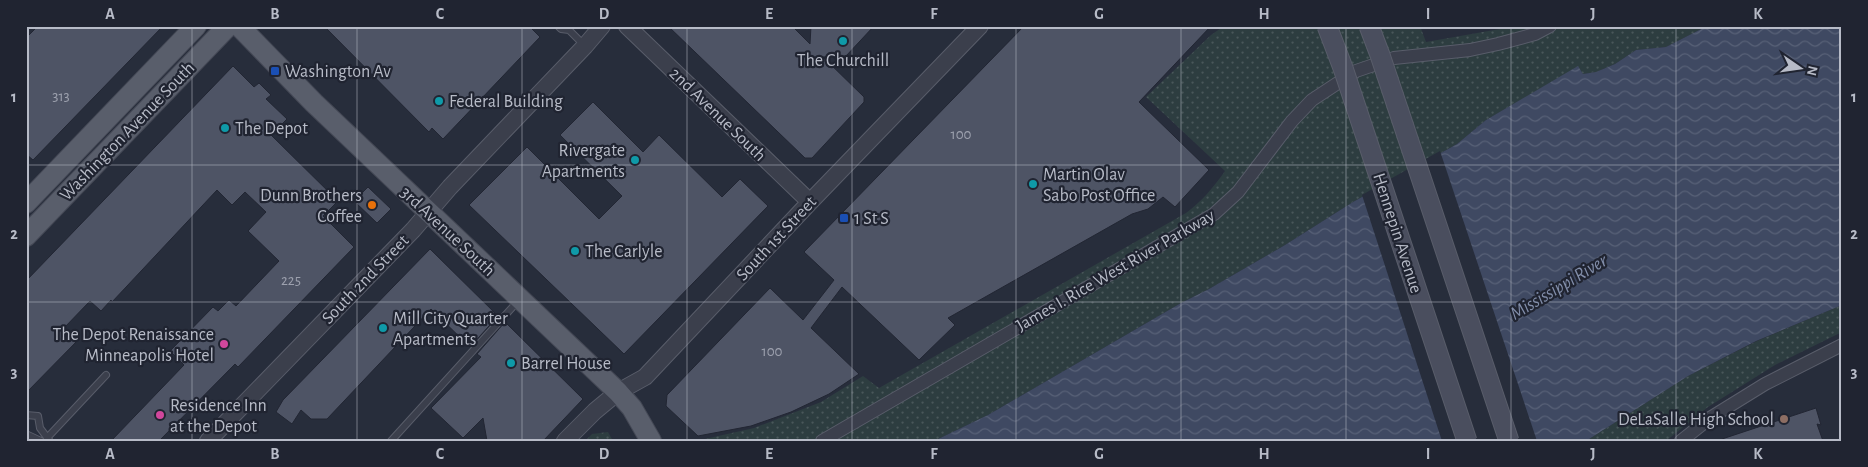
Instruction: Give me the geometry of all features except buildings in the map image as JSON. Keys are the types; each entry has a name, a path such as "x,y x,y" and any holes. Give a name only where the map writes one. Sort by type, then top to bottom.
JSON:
{"main road":[{"name":"Washington Avenue South","path":"26,203 196,26"},
{"name":"Washington Avenue South","path":"26,236 228,26"},
{"name":"3rd Avenue South","path":"239,26 314,104 618,392 632,408 651,441"},
{"name":"Hennepin Avenue","path":"1327,26 1343,68 1467,441"},
{"path":"1369,26 1508,441"}],"street":[{"name":"South 2nd Street","path":"208,441 413,230 427,212 602,26"},
{"name":"2nd Avenue South","path":"627,26 810,202"},
{"name":"South 1st Street","path":"564,441 594,411 618,392 645,377 980,26"},
{"name":"James I. Rice West River Parkway","path":"822,441 1214,214 1238,192 1292,121 1312,100 1356,71 1394,58 1470,50 1498,44 1535,34 1550,26"},
{"path":"1683,440 1710,418 1765,384 1842,345"}],"lane":[{"path":"558,26 561,29 569,28 585,46"},
{"path":"391,441 520,299"},
{"path":"46,440 106,375"},
{"path":"26,415 38,416 40,428 46,440"},
{"path":"26,434 46,440"}],"shaded area":[{"path":"1224,26 1420,26 1426,42 1517,26 1707,26 1666,47 1636,50 1615,64 1596,72 1583,74 1578,67 1486,120 1457,144 1353,202 1285,245 988,415 934,441 696,441 754,428 821,402 863,376 879,388 1186,213 1207,194 1225,171 1146,97 1211,35"},
{"path":"1842,305 1842,332 1775,365 1708,407 1666,441 1586,441 1688,376 1757,341"},
{"path":"608,432 613,441 585,441 592,434"}],"water":[{"name":"Mississippi River","path":"1707,26 1842,26 1842,305 1756,341 1688,376 1586,441 934,441 988,415 1285,245 1353,202 1457,144 1486,120 1578,66 1583,74 1596,72 1615,64 1636,50 1666,47"}],"pier":[{"path":"1440,151 1537,441 1442,441 1362,195"}],"place":[{"name":"The Churchill","path":"843,41"},
{"name":"Washington Av","path":"275,71"},
{"name":"Federal Building","path":"439,101"},
{"name":"The Depot","path":"225,128"},
{"name":"Rivergate Apartments","path":"635,160"},
{"name":"Martin Olav Sabo Post Office","path":"1033,184"},
{"name":"Dunn Brothers Coffee","path":"372,205"},
{"name":"1 St S","path":"844,218"},
{"name":"The Carlyle","path":"575,251"},
{"name":"Mill City Quarter Apartments","path":"383,328"},
{"name":"The Depot Renaissance Minneapolis Hotel","path":"224,344"},
{"name":"Barrel House","path":"511,363"},
{"name":"Residence Inn at the Depot","path":"160,415"},
{"name":"DeLaSalle High School","path":"1784,419"}]}
